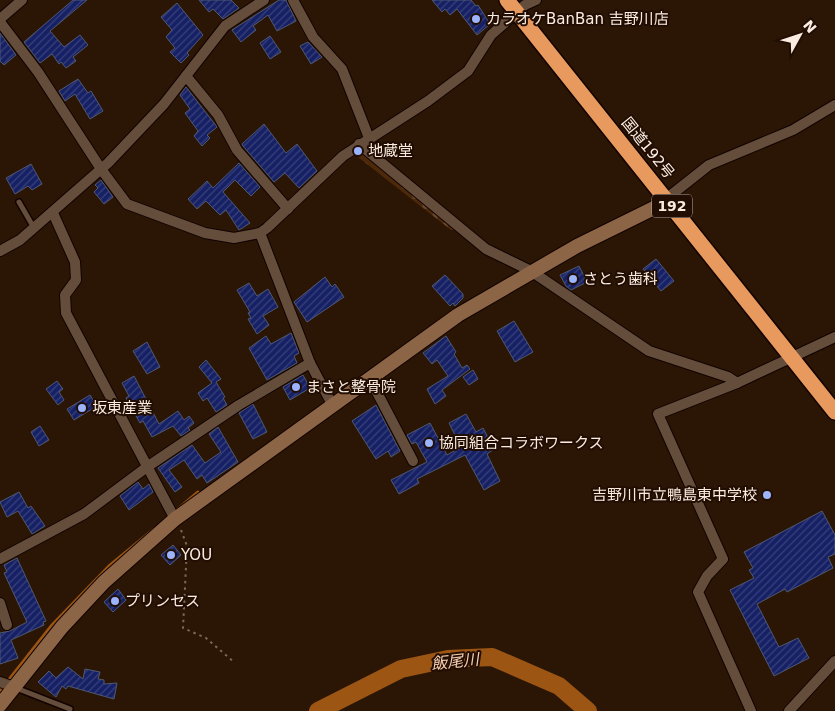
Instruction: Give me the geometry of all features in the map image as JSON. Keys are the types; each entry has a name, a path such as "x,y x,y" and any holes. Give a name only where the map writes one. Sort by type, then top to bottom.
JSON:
{"highway":[{"name":"国道192号","path":"507,0 835,412"}],"street":[{"path":"22,0 0,20 38,72 101,169 127,204 205,233 234,238 260,233 358,144 428,101 468,71 485,42 517,12 536,0"},
{"path":"0,251 20,240 34,229 101,169 164,104 225,26 264,0"},
{"path":"293,0 313,37 342,69 369,138"},
{"path":"186,76 218,115 237,150 288,209"},
{"path":"5,690 104,582 173,516 333,406 458,315 531,271 654,208 709,166 793,130 835,106"},
{"path":"358,144 442,212 475,242 531,271 650,352 728,377 737,382"},
{"path":"53,213 75,262 76,280 65,296 66,313 173,516"},
{"path":"260,233 310,363 333,406"},
{"path":"751,711 698,592 707,576 723,559 658,414 737,382 835,337"},
{"path":"0,560 84,514 147,467 239,404 310,363"},
{"path":"370,379 413,461"},
{"path":"0,603 7,625"},
{"path":"789,711 835,661"}],"lane":[{"path":"19,202 34,229"},
{"path":"5,690 70,709"}],"path":[{"path":"173,516 186,546 183,628 206,638 235,663"}],"green space":[{"path":"363,152 458,230 451,230 358,157"}],"building":[{"path":"73,0 87,0 50,31 64,47 80,35 88,45 73,57 76,61 66,68 61,62 59,64 52,54 40,63 24,42"},
{"path":"199,0 231,0 239,8 223,19 213,9 209,12"},
{"path":"279,0 286,0 296,21 277,31 268,15 253,26 256,30 241,42 232,30"},
{"name":"カラオケBanBan 吉野川店","path":"432,0 471,0 476,6 478,5 490,24 477,35 457,9 450,15 445,9 442,12"},
{"path":"177,3 203,35 181,63 170,52 175,48 166,37 172,30 161,17"},
{"path":"0,33 16,55 4,65 0,61"},
{"path":"270,36 281,52 270,59 260,43"},
{"path":"308,42 322,57 311,64 300,46"},
{"path":"78,79 88,93 91,91 103,111 90,119 75,94 65,101 59,91"},
{"path":"186,87 217,127 207,135 210,138 202,146 194,136 198,131 185,113 190,109 180,95"},
{"path":"264,124 286,153 297,144 317,171 299,188 285,173 274,182 243,146 242,144"},
{"path":"239,163 260,187 251,196 235,180 223,192 250,223 239,230 226,210 220,215 206,201 197,209 188,199 207,181 213,188"},
{"path":"31,164 42,184 32,190 28,186 15,194 6,178"},
{"path":"101,180 113,197 104,204 94,192 98,188 95,185"},
{"path":"656,259 674,281 661,291 643,269"},
{"name":"さとう歯科","path":"579,266 587,282 571,290 566,286 560,275"},
{"path":"445,275 463,294 463,298 455,306 453,303 450,306 432,286"},
{"path":"325,277 332,287 335,284 344,297 307,322 294,302"},
{"path":"249,283 257,296 268,289 278,307 263,316 269,325 257,334 248,319 251,318 248,313 250,312 237,290"},
{"path":"514,321 533,352 515,362 497,331"},
{"path":"291,333 299,353 294,356 297,363 267,380 249,348 266,336 271,344"},
{"path":"446,336 456,352 454,354 462,368 467,365 470,369 442,390 446,396 435,404 427,389 448,376 437,360 432,364 423,353"},
{"path":"147,342 160,367 147,374 133,351"},
{"path":"206,360 221,379 216,382 225,397 223,398 227,405 216,412 207,398 203,401 198,393 212,383 199,367"},
{"path":"473,370 478,379 469,385 463,377"},
{"name":"まさと整骨院","path":"303,375 310,388 290,400 283,387"},
{"path":"134,376 159,424 178,411 184,420 189,416 194,423 188,428 190,430 181,436 173,426 152,437 143,421 140,423 126,398 129,396 122,383"},
{"path":"57,381 63,389 59,392 64,400 58,405 46,389"},
{"name":"坂東産業","path":"90,395 97,406 74,420 67,409"},
{"path":"253,404 267,432 253,439 239,413"},
{"path":"376,405 400,451 391,457 388,451 376,459 352,421"},
{"path":"466,414 476,432 483,428 494,449 487,454 500,481 484,490 465,455 417,479 419,483 399,494 391,480 427,462 416,442 412,444 407,435 430,423 447,455 461,447 449,423"},
{"path":"40,426 49,440 39,446 31,432"},
{"path":"218,427 238,462 207,483 202,475 197,479 184,460 169,470 182,487 175,492 158,468 192,445 205,463 221,452 209,434"},
{"path":"138,482 143,489 149,484 153,492 129,510 120,496"},
{"path":"19,492 28,508 31,506 45,526 32,534 18,511 7,517 0,502"},
{"path":"822,511 835,535 835,554 828,557 833,568 787,592 785,589 757,604 779,647 798,638 809,658 774,676 730,590 754,578 749,570 753,568 744,552"},
{"name":"YOU","path":"173,545 181,555 170,565 161,555"},
{"path":"17,558 46,621 43,622 44,625 11,640 18,658 0,664 0,633 10,631 27,622 4,573 7,572 4,565"},
{"name":"プリンセス","path":"118,589 126,600 113,612 104,602"},
{"path":"68,667 83,679 85,669 100,672 98,679 104,680 104,684 117,683 114,699 68,686 66,689 62,686 56,697 38,682 49,671 56,678"}],"waterway":[{"path":"178,509 198,492"},
{"path":"0,691 52,625 109,566 154,529"},
{"name":"飯尾川","path":"318,711 401,669 448,659 492,657 559,686 588,711"}],"place":[{"name":"カラオケBanBan 吉野川店","path":"476,19"},
{"name":"地蔵堂","path":"358,151"},
{"name":"さとう歯科","path":"573,279"},
{"name":"まさと整骨院","path":"296,387"},
{"name":"坂東産業","path":"82,408"},
{"name":"協同組合コラボワークス","path":"429,443"},
{"name":"吉野川市立鴨島東中学校","path":"767,495"},
{"name":"YOU","path":"171,555"},
{"name":"プリンセス","path":"115,601"}]}
